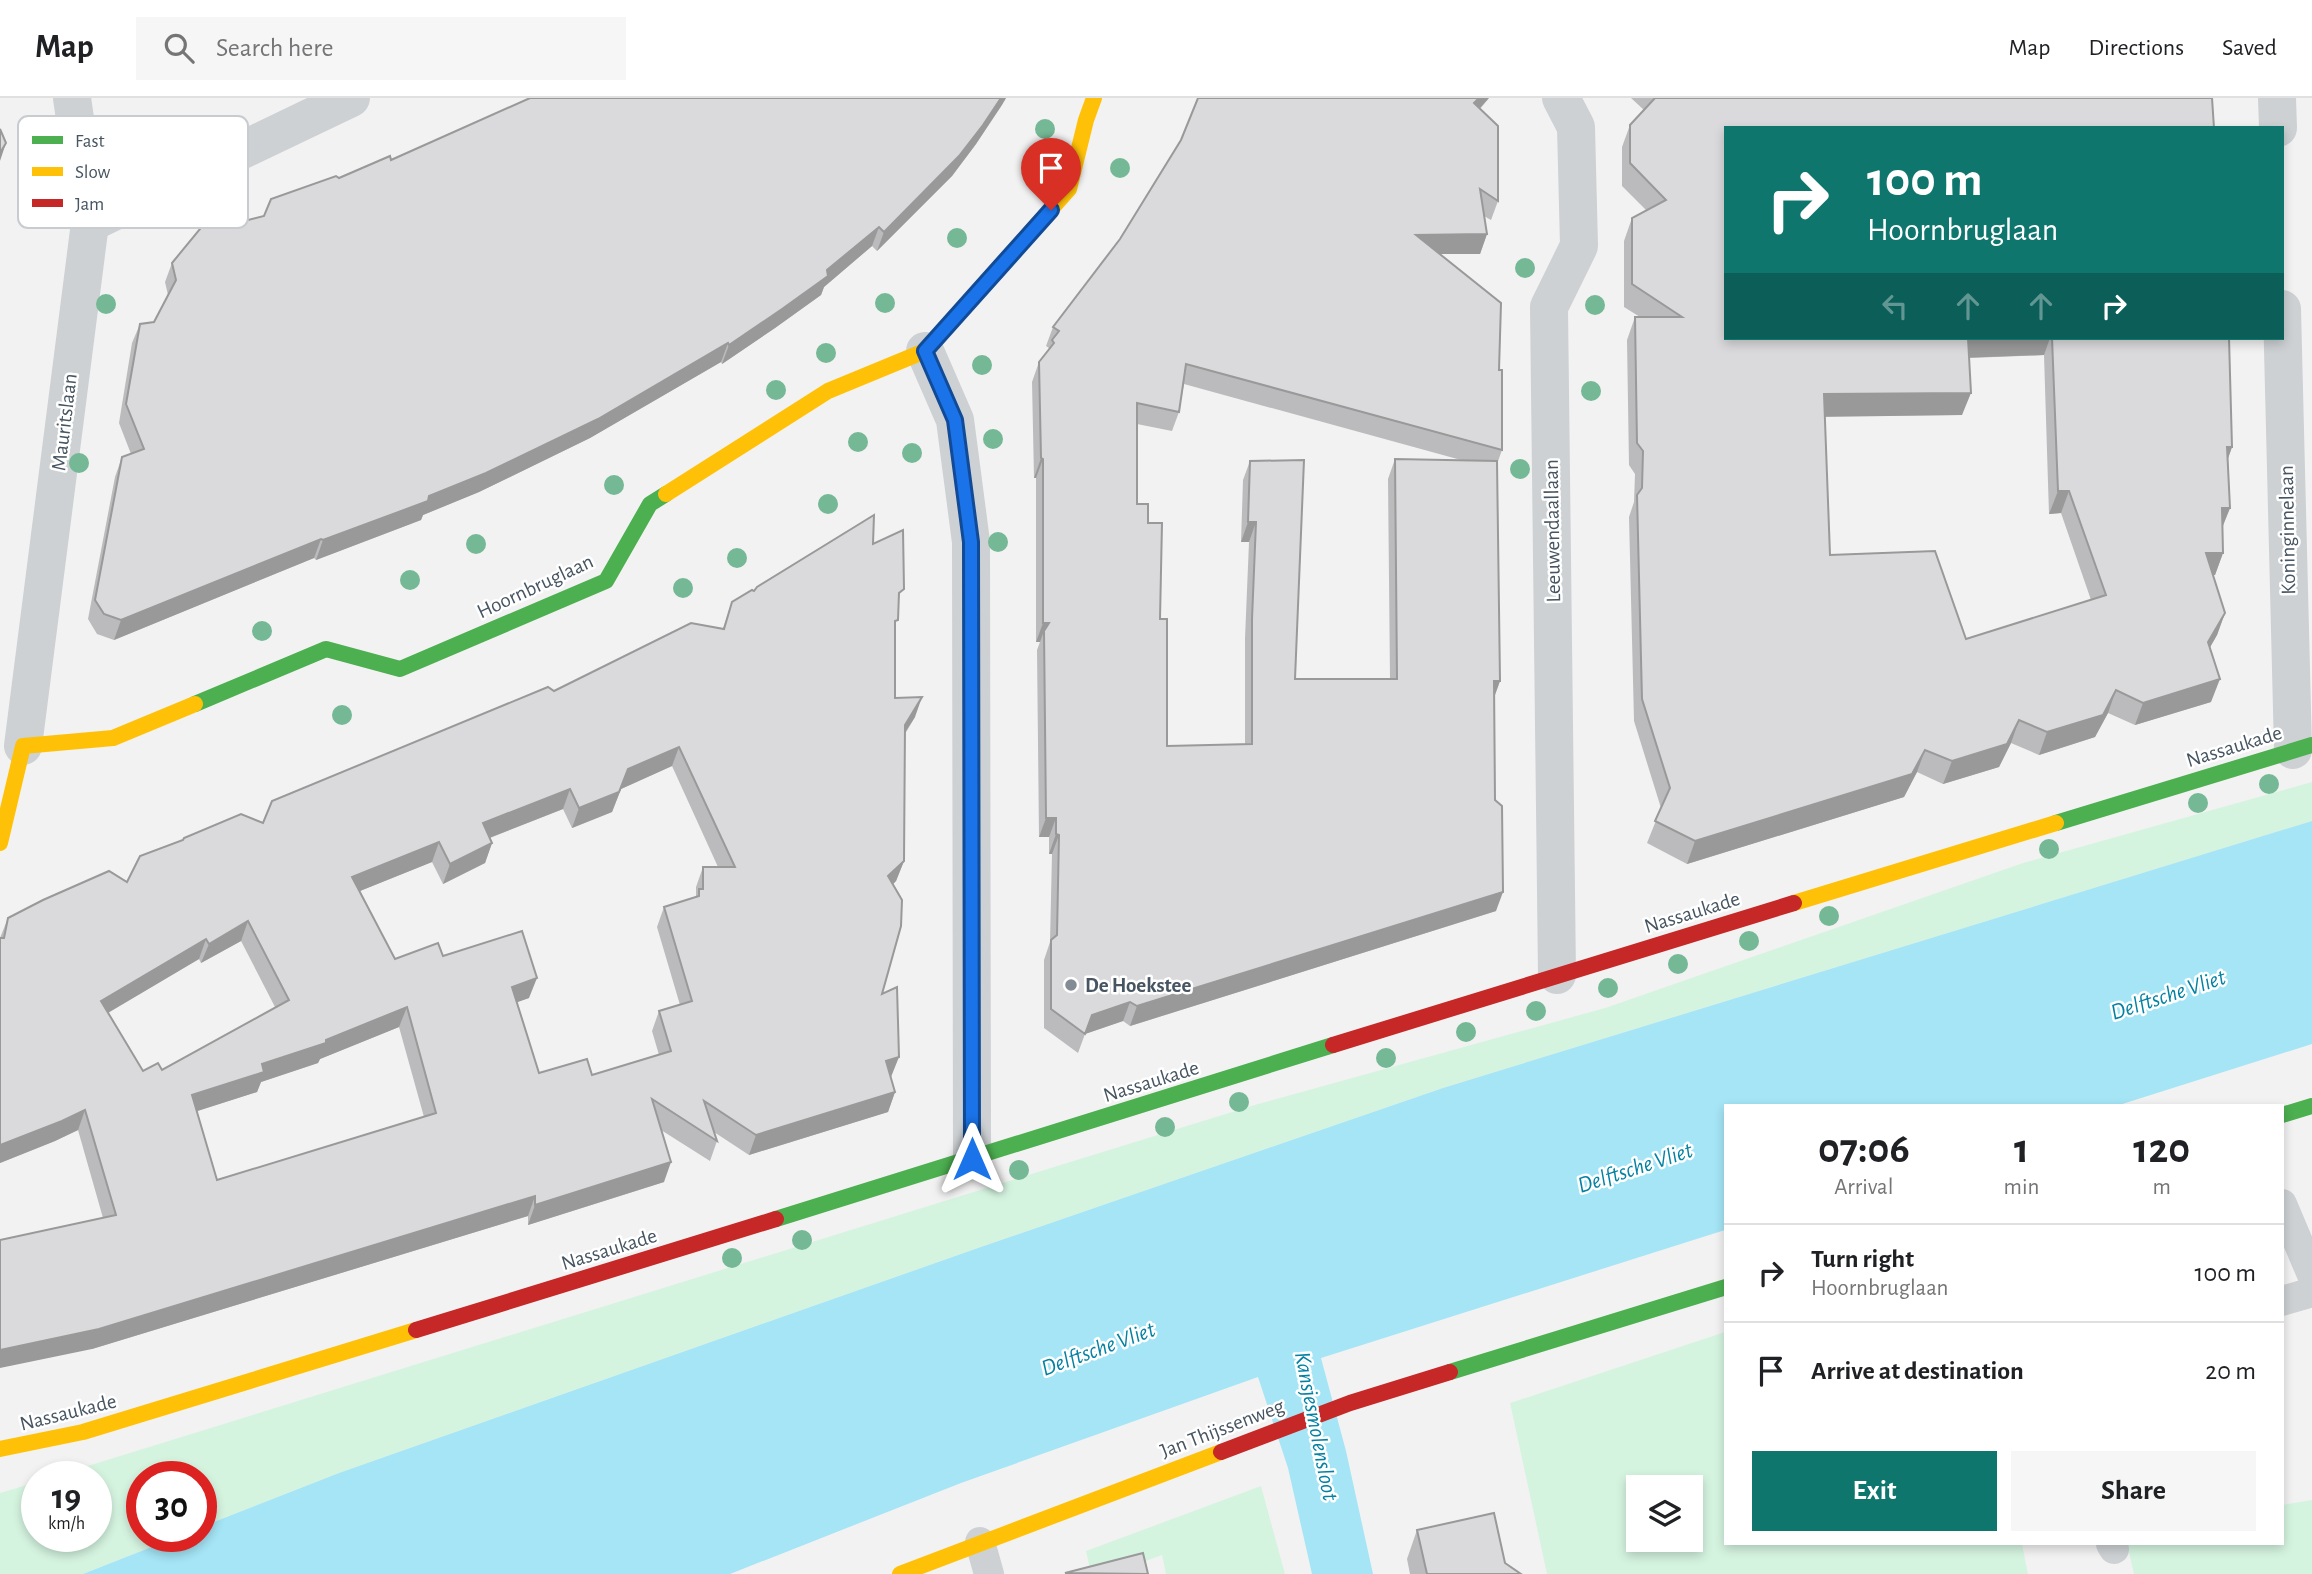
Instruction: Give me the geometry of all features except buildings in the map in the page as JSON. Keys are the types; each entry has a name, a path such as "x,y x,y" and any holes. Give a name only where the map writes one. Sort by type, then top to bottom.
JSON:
{"street":[{"name":"Mauritslaan","path":"72,98 75,116"},
{"path":"248,147 351,98"},
{"name":"Hoornbruglaan","path":"23,746 113,738 326,649 400,669 606,581 650,504 828,391 925,351 1069,189 1094,98"},
{"name":"Leeuwendaallaan","path":"1557,975 1549,307 1579,246 1576,127 1561,98"},
{"path":"2277,98 2278,126"},
{"name":"Mauritslaan","path":"23,746 89,228"},
{"name":"Koninginnelaan","path":"2283,340 2302,748"},
{"path":"925,351 955,420 971,542 972,1159"},
{"path":"0,843 23,746"},
{"name":"Nassaukade","path":"0,1449 83,1432 972,1159 1557,975 2302,748"},
{"path":"2284,1114 2312,1106"},
{"name":"Jan Thijssenweg","path":"900,1574 1350,1403 1724,1288"}],"lane":[{"path":"2284,1209 2312,1275"},
{"path":"2284,1300 2312,1292"},
{"path":"980,1542 989,1574"}],"green space":[{"path":"2312,782 2312,821 1443,1088 339,1473 217,1521 217,1461 126,1461 126,1552 139,1552 83,1574 0,1574 0,1493 21,1487 21,1552 112,1552 112,1461 104,1461 1258,1104 1605,1008 2023,863"},
{"path":"1724,1332 1724,1545 2022,1545 2028,1574 1547,1574 1510,1403"},
{"path":"1261,1486 1285,1574 1166,1574 1162,1555 1111,1574 1091,1574 1086,1551"},
{"path":"2312,1500 2312,1574 2134,1574 2127,1545 2284,1545 2284,1505"}],"water":[{"path":"2312,821 2312,1044 2122,1104 1724,1104 1724,1230 1321,1358 1346,1451 1373,1574 1312,1574 1288,1468 1258,1377 961,1483 730,1574 83,1574 139,1552 217,1552 217,1521 339,1473 1443,1088"}],"traffic: fast":[{"path":"195,704 326,649 400,669 606,581 650,504 666,494"},
{"path":"2056,823 2312,745"},
{"path":"776,1219 1333,1045"},
{"path":"2284,1114 2312,1106"},
{"path":"1450,1372 1724,1288"}],"traffic: slow":[{"path":"666,494 828,391 925,351 1069,189 1094,98"},
{"path":"0,843 23,746 113,738 195,704"},
{"path":"1794,903 2056,823"},
{"path":"0,1449 83,1432 416,1330"},
{"path":"900,1574 1221,1452"}],"traffic: jam":[{"path":"1333,1045 1794,903"},
{"path":"416,1330 776,1219"},
{"path":"1221,1452 1350,1403 1450,1372"}],"place":[{"name":"De Hoekstee","path":"1071,985"}],"route":[{"path":"972,1159 971,542 955,420 925,351 1051,210"}],"water label":[{"name":"Delftsche Vliet","path":"2168,994"},
{"name":"Delftsche Vliet","path":"1635,1167"},
{"name":"Delftsche Vliet","path":"1098,1348"},
{"name":"Kansjesmolensloot","path":"1317,1426"}]}
